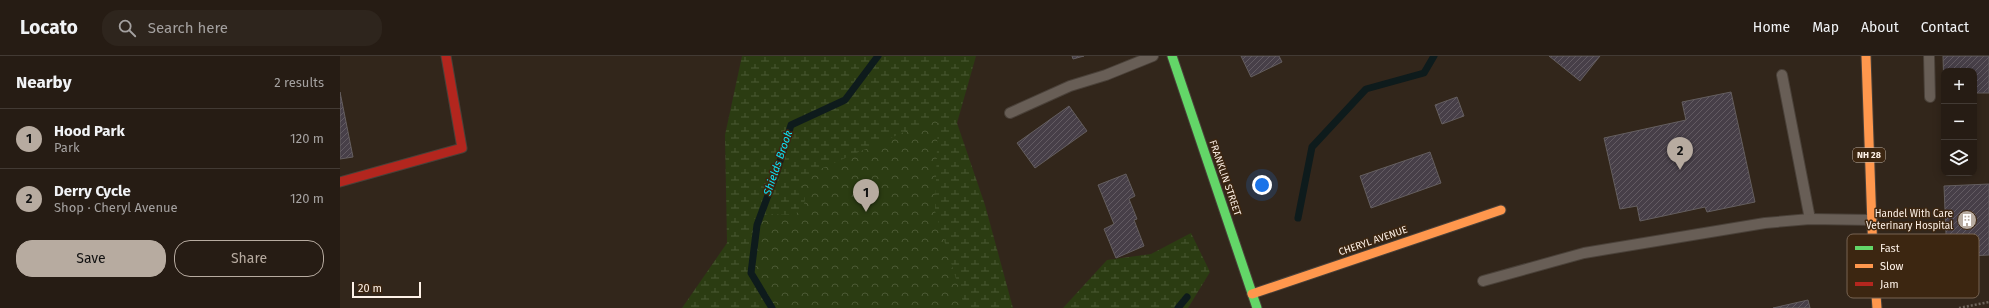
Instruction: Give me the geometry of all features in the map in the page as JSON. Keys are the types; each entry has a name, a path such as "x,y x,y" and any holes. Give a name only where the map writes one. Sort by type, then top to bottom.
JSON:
{"street":[{"path":"340,182 462,148 446,56"},
{"name":"FRANKLIN STREET","path":"1172,56 1257,308"},
{"name":"NH 28","path":"1866,56 1873,234"},
{"name":"CHERYL AVENUE","path":"1252,294 1501,210"},
{"name":"NH 28","path":"1876,298 1877,308"}],"lane":[{"path":"1010,113 1070,86 1106,75 1153,56"},
{"path":"1929,56 1930,97"},
{"path":"1782,75 1810,218"},
{"path":"1482,281 1584,253 1765,223 1810,218 1872,220"}],"path":[{"path":"1959,308 1989,302"}],"green space":[{"path":"742,56 976,56 957,123 985,205 1013,308 682,308 727,243 725,135"},
{"path":"938,117 935,211 965,308 769,308 752,268 751,220 768,214 793,215 803,209 805,199 800,178"},
{"path":"1191,233 1210,272 1188,308 1063,308 1107,260 1151,254"}],"building":[{"path":"1072,56 1084,56 1073,59"},
{"path":"1241,56 1279,56 1282,62 1251,77"},
{"path":"1549,56 1600,56 1580,81"},
{"path":"1943,56 1989,56 1989,93 1977,93 1977,68 1943,68"},
{"path":"340,92 353,157 340,159"},
{"path":"1731,92 1755,202 1707,212 1705,207 1640,221 1637,206 1620,209 1604,138 1686,120 1682,102"},
{"path":"1457,97 1464,116 1442,124 1435,105"},
{"path":"1069,106 1087,131 1035,168 1017,143"},
{"path":"1430,152 1441,183 1371,208 1360,176"},
{"path":"1126,174 1135,196 1129,199 1137,219 1134,220 1144,246 1116,258 1104,229 1114,224 1098,185"},
{"name":"Handel With Care Veterinary Hospital","path":"1989,184 1989,255 1979,255 1979,234 1946,234 1944,186"},
{"path":"1808,300 1810,308 1773,308"}],"waterway":[{"name":"Shields Brook","path":"772,308 751,273 757,225 777,171 791,125 845,100 878,56"},
{"path":"1298,218 1312,147 1366,89 1424,73 1434,56"},
{"path":"1178,308 1187,297"}],"traffic: fast":[{"path":"1172,56 1257,308"}],"traffic: slow":[{"path":"1866,56 1872,234"},
{"path":"1252,294 1501,210"},
{"path":"1876,298 1877,308"}],"traffic: jam":[{"path":"340,182 462,148 446,56"}],"place":[{"name":"Derry Cycle","path":"1680,170"},
{"name":"Hood Park","path":"866,212"},
{"name":"Handel With Care Veterinary Hospital","path":"1967,220"}]}
